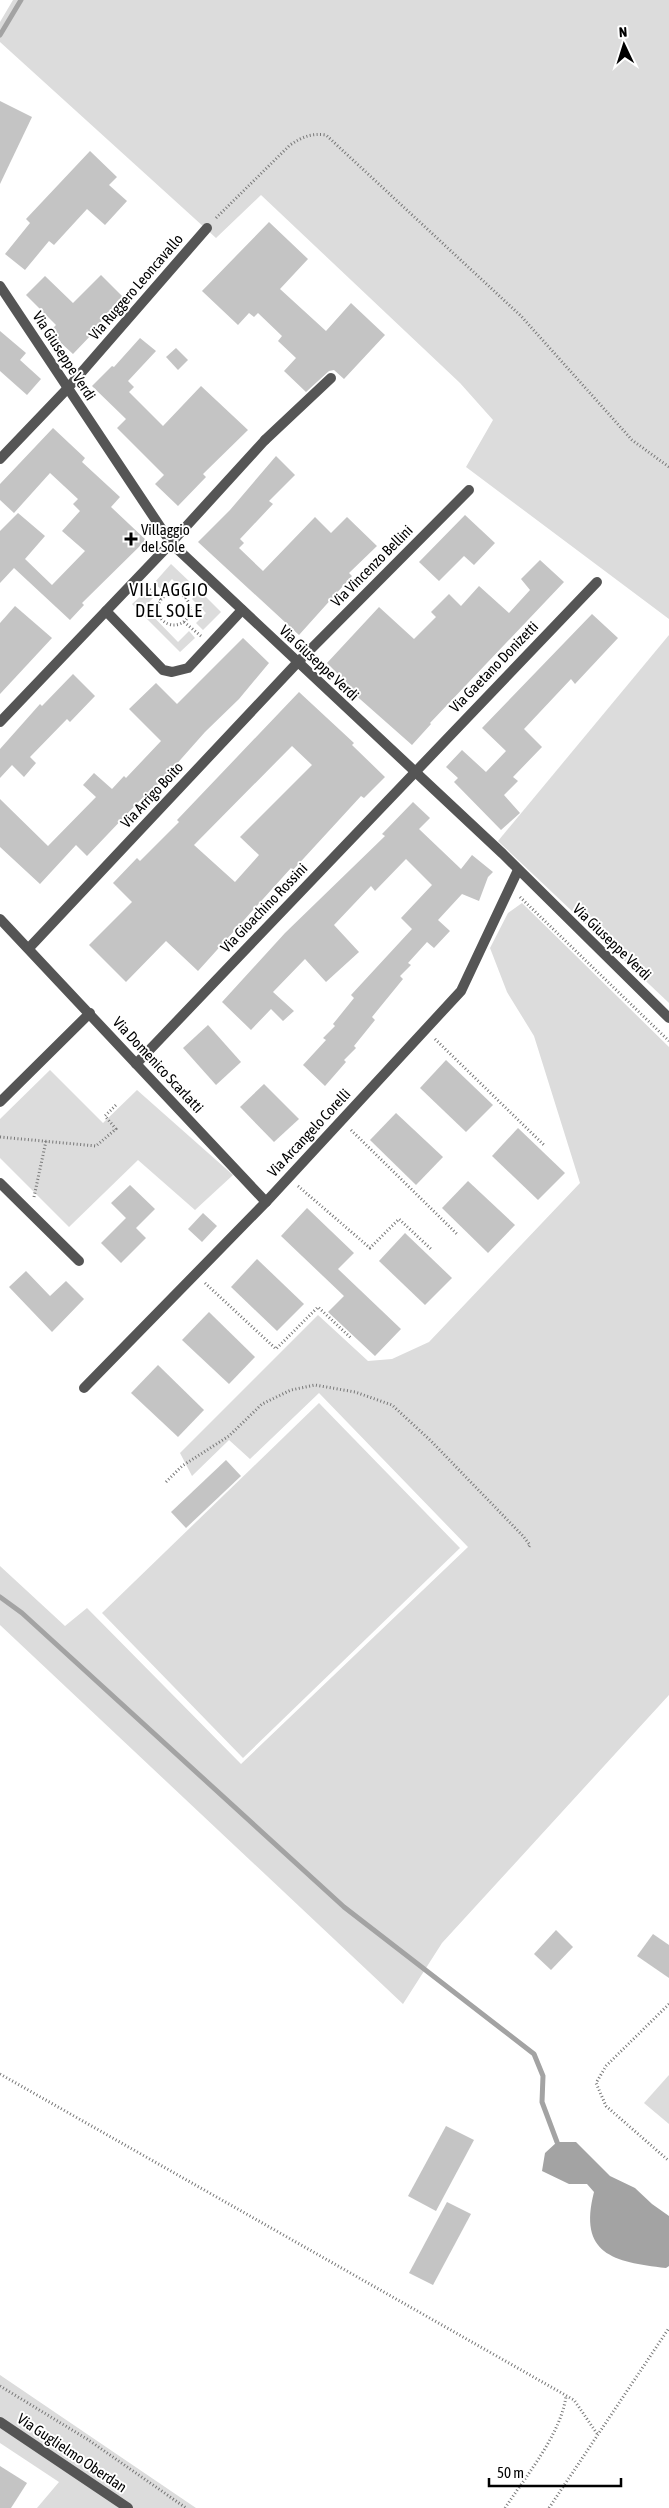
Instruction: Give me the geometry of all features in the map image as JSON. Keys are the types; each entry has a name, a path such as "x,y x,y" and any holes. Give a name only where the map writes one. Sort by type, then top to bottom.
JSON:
{"street":[{"name":"Via Ruggero Leoncavallo","path":"0,459 68,389 207,228"},
{"name":"Via Giuseppe Verdi","path":"0,286 171,543 518,870 669,1018"},
{"path":"0,722 171,543 266,440 331,378"},
{"name":"Via Vincenzo Bellini","path":"297,663 469,490"},
{"name":"Via Gaetano Donizetti","path":"413,773 597,582"},
{"path":"106,611 163,670 172,672 188,668 242,610"},
{"name":"Via Arrigo Boito","path":"29,948 297,663"},
{"name":"Via Gioachino Rossini","path":"136,1064 413,773"},
{"name":"Via Arcangelo Corelli","path":"84,1388 266,1202 461,991 518,870"},
{"name":"Via Domenico Scarlatti","path":"0,919 266,1202"},
{"path":"0,1102 90,1014"},
{"path":"0,1183 79,1261"},
{"name":"Via Guglielmo Oberdan","path":"0,2422 128,2508"}],"path":[{"path":"207,228 290,145 302,137 316,133 326,135 521,316 632,440 669,467"},
{"path":"185,598 199,584"},
{"path":"145,585 161,600"},
{"path":"172,594 185,598 190,605 190,615 184,622 176,625 167,624 160,618 158,609 161,600 172,594"},
{"path":"508,888 530,904 669,1040"},
{"path":"425,1030 545,1146"},
{"path":"0,1137 96,1146 116,1128 105,1116 116,1105"},
{"path":"341,1121 457,1234"},
{"path":"31,1213 46,1141"},
{"path":"289,1177 304,1193 370,1248 399,1219 432,1250"},
{"path":"196,1274 276,1349 318,1307 351,1338"},
{"path":"166,1482 182,1466 229,1436 262,1404 291,1390 314,1385 355,1392 392,1405 474,1484 523,1536 530,1546 528,1548"},
{"path":"669,2004 606,2066 596,2083 606,2106 669,2162"},
{"path":"0,2074 574,2400 598,2435"},
{"path":"550,2508 669,2328"},
{"path":"0,2386 87,2439 186,2508"},
{"path":"504,2508 556,2431 564,2412 566,2396"}],"shaded area":[{"path":"13,0 669,0 669,619 466,467 493,420 460,383 261,195 216,238 0,42 0,22"},
{"path":"171,564 191,583 184,591 172,579 162,590 154,583"},
{"path":"146,591 153,598 144,607 178,642 189,631 195,638 180,652 132,604"},
{"path":"200,591 221,612 203,630 196,623 206,613 192,599"},
{"path":"669,635 669,1003 498,841"},
{"path":"522,903 669,1047 669,1695 442,1943 403,2004 0,1625 0,1566 65,1626 87,1608 241,1764 468,1547 319,1393 250,1459 229,1440 192,1476 180,1453 318,1315 368,1361 392,1359 429,1342 580,1183 534,1036 507,992 490,948 508,913"},
{"path":"50,1070 103,1123 137,1090 233,1175 195,1210 138,1160 69,1227 0,1158 0,1119"},
{"path":"319,1403 460,1548 243,1758 102,1613"},
{"path":"669,2075 669,2124 644,2103"},
{"path":"557,2142 576,2142 610,2176 635,2188 652,2204 669,2216 669,2266 666,2268 647,2266 616,2258 604,2251 596,2242 591,2229 590,2213 594,2192 587,2184 569,2184 542,2171 545,2153"},
{"path":"0,2375 196,2508 37,2508 59,2482 0,2443"}],"building":[{"path":"0,101 32,117 0,184"},
{"path":"90,151 117,177 109,185 127,201 105,225 87,209 54,245 49,241 25,270 5,254 30,223 26,219"},
{"path":"269,222 308,259 280,289 326,331 351,303 385,335 344,379 334,370 329,371 306,392 284,371 296,358 278,341 282,336 258,313 254,317 249,313 238,325 202,291"},
{"path":"101,275 124,298 73,354 49,332 56,325 26,295 45,276 73,303"},
{"path":"0,331 26,353 20,360 41,379 27,395 0,371"},
{"path":"140,338 156,351 128,381 134,387 129,392 163,426 201,386 248,430 203,474 206,477 178,506 155,484 164,475 117,428 126,419 92,386 112,366 114,367"},
{"path":"176,348 188,360 178,370 166,357"},
{"path":"53,428 85,458 82,462 120,497 111,507 146,540 82,603 84,605 70,620 14,568 0,583 0,531 18,513 45,536 25,559 52,585 85,551 62,531 80,511 73,504 78,499 50,473 14,513 0,500 0,484"},
{"path":"276,456 295,475 269,501 273,504 240,539 244,543 239,548 263,571 315,517 331,533 347,517 377,546 349,573 352,576 299,635 198,542 230,510"},
{"path":"465,515 495,543 474,565 464,556 439,581 419,562"},
{"path":"540,560 564,582 430,723 412,745 335,677 338,674 327,663 379,607 414,639 436,617 431,612 449,594 461,606 479,586 509,613 530,590 521,579"},
{"path":"15,606 52,638 0,694 0,623"},
{"path":"592,614 618,638 575,684 571,679 524,729 542,747 513,777 518,781 504,795 520,813 501,830 454,782 458,778 446,767 462,750 486,772 506,751 482,728"},
{"path":"243,638 269,663 239,699 205,732 150,794 148,792 87,856 76,845 40,884 0,847 0,799 48,846 96,797 83,785 94,773 112,789 124,776 126,778 161,741 129,709 156,683 177,704"},
{"path":"73,674 95,696 70,722 67,719 30,757 36,763 24,777 12,765 0,778 0,749 40,704 42,706"},
{"path":"299,692 354,743 352,745 385,777 364,798 361,796 293,870 291,868 198,971 166,941 126,982 89,945 132,902 113,883 137,858 140,861 179,822 177,820","holes":["292,746 312,765 240,837 259,855 235,882 194,845"]},
{"path":"413,802 430,818 419,829 461,869 472,855 493,872 488,877 479,901 462,894 438,920 450,931 434,948 427,942 408,963 411,965 400,976 403,979 372,1017 375,1020 354,1046 356,1048 344,1060 346,1062 325,1086 303,1065 326,1040 323,1038 335,1026 333,1024 354,998 351,995 412,929 401,918 432,885 406,859 375,891 371,886 334,925 359,952 326,982 305,959 273,992 294,1011 283,1021 271,1009 251,1030 222,1002 285,933 385,836 382,834"},
{"path":"208,1025 241,1062 216,1085 183,1048"},
{"path":"446,1060 493,1105 466,1132 420,1088"},
{"path":"264,1084 299,1119 274,1142 240,1107"},
{"path":"396,1113 443,1157 416,1185 370,1140"},
{"path":"518,1128 565,1173 538,1200 492,1156"},
{"path":"468,1181 515,1225 488,1253 442,1208"},
{"path":"130,1185 155,1209 136,1228 146,1238 121,1263 101,1243 126,1218 111,1203"},
{"path":"307,1208 354,1253 338,1269 401,1329 375,1356 328,1312 344,1296 281,1236"},
{"path":"203,1213 217,1226 202,1242 188,1229"},
{"path":"405,1233 452,1278 425,1305 379,1261"},
{"path":"257,1259 304,1304 277,1331 231,1287"},
{"path":"26,1271 50,1296 66,1281 84,1299 52,1332 9,1287"},
{"path":"209,1312 255,1357 229,1384 182,1340"},
{"path":"158,1365 204,1410 178,1437 131,1393"},
{"path":"226,1460 241,1476 186,1528 171,1512"},
{"path":"556,1930 573,1947 551,1970 534,1954"},
{"path":"653,1934 669,1945 669,1978 637,1956"},
{"path":"446,2126 474,2140 436,2211 408,2196"},
{"path":"447,2202 471,2214 433,2285 409,2273"},
{"path":"0,2466 27,2483 11,2508 0,2508"}],"waterway":[{"path":"0,35 21,0"},
{"path":"0,1597 22,1613 344,1907 534,2054 543,2076 542,2102 557,2142"}],"place":[{"name":"Villaggio del Sole","path":"131,539"}],"district":[{"name":"VILLAGGIO DEL SOLE","path":"169,600"}]}
